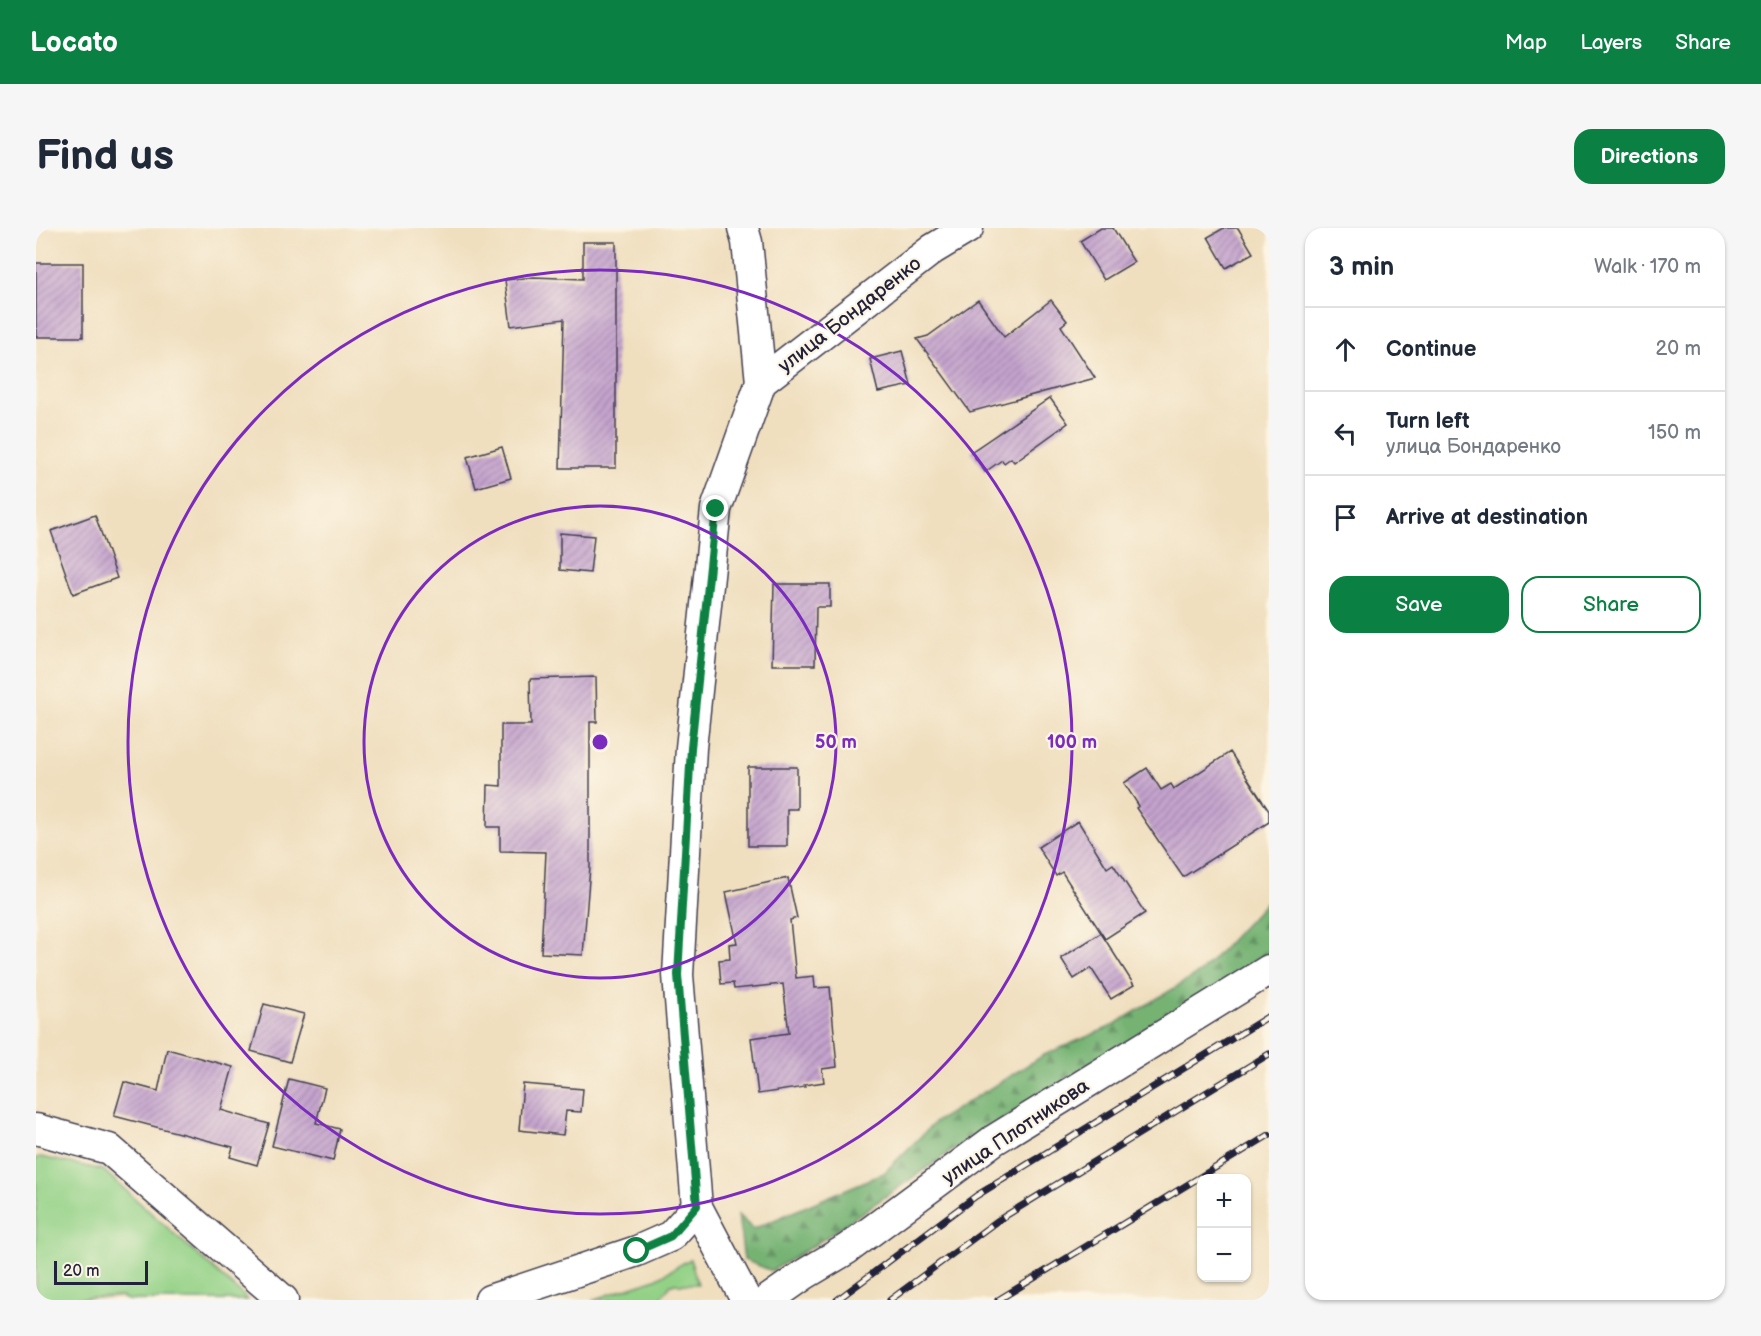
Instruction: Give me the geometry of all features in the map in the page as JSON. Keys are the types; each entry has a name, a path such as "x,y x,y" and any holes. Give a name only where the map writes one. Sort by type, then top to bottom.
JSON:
{"street":[{"name":"улица Бондаренко","path":"743,228 747,242 761,382 716,509 691,748 678,975 697,1206 746,1300"},
{"name":"улица Бондаренко","path":"761,382 933,249 968,228"},
{"name":"улица Плотникова","path":"768,1300 847,1249 994,1140 1269,970"},
{"path":"36,1129 109,1149 284,1300"},
{"path":"490,1300 627,1255 671,1236 697,1206"}],"green space":[{"path":"1269,899 1269,953 1246,972 962,1144 816,1244 772,1271 744,1260 738,1215 753,1229 884,1173 935,1122 1044,1055 1110,1027 1201,972"},
{"path":"41,1157 103,1170 248,1300 128,1300 121,1297 36,1300 36,1158"},
{"path":"690,1259 698,1284 671,1284 659,1300 592,1300 656,1279"}],"building":[{"path":"1101,228 1113,228 1134,262 1104,280 1080,241"},
{"path":"1224,228 1238,228 1253,253 1226,268 1208,237"},
{"path":"583,242 616,242 616,468 560,468 564,319 511,326 505,280 534,277 583,279"},
{"path":"36,263 83,263 83,337 36,337"},
{"path":"978,300 1004,337 1051,300 1067,321 1061,326 1095,378 970,412 917,339 928,336"},
{"path":"902,351 911,385 878,392 870,359"},
{"path":"1050,398 1068,423 1014,462 1011,458 1004,463 1002,460 985,472 971,452"},
{"path":"502,447 511,478 476,488 467,457"},
{"path":"95,515 117,578 73,594 51,531"},
{"path":"560,533 594,536 590,573 560,570"},
{"path":"774,584 830,584 830,607 816,607 815,665 772,665"},
{"path":"596,677 597,722 590,722 590,867 583,955 541,953 546,852 500,851 500,827 487,827 488,785 501,786 501,725 531,725 530,679"},
{"path":"1230,752 1269,811 1269,822 1183,877 1136,808 1139,806 1124,783 1147,768 1161,790 1171,784 1174,789"},
{"path":"748,767 797,767 797,809 787,809 787,846 748,846"},
{"path":"1078,821 1107,868 1113,864 1145,913 1105,939 1062,872 1056,876 1038,847"},
{"path":"788,878 797,918 790,920 796,978 814,976 815,988 830,987 837,1067 822,1069 824,1082 758,1094 751,1038 789,1033 783,984 734,989 733,983 721,984 719,960 730,959 729,944 737,943 726,892"},
{"path":"1101,933 1134,985 1111,999 1091,968 1074,979 1061,958"},
{"path":"264,1004 304,1014 290,1062 251,1051"},
{"path":"167,1049 233,1067 221,1110 269,1124 257,1165 230,1157 233,1147 114,1116 124,1082 158,1091"},
{"path":"289,1079 325,1088 316,1123 340,1129 333,1161 272,1146"},
{"path":"523,1084 583,1089 581,1112 566,1111 563,1135 519,1130"}],"railway":[{"path":"837,1300 976,1196 1269,1016"},
{"path":"890,1300 997,1221 1269,1054"},
{"path":"998,1300 1269,1135"}],"route":[{"path":"637,1251 671,1236 697,1206 678,975 691,748 716,509"}]}
